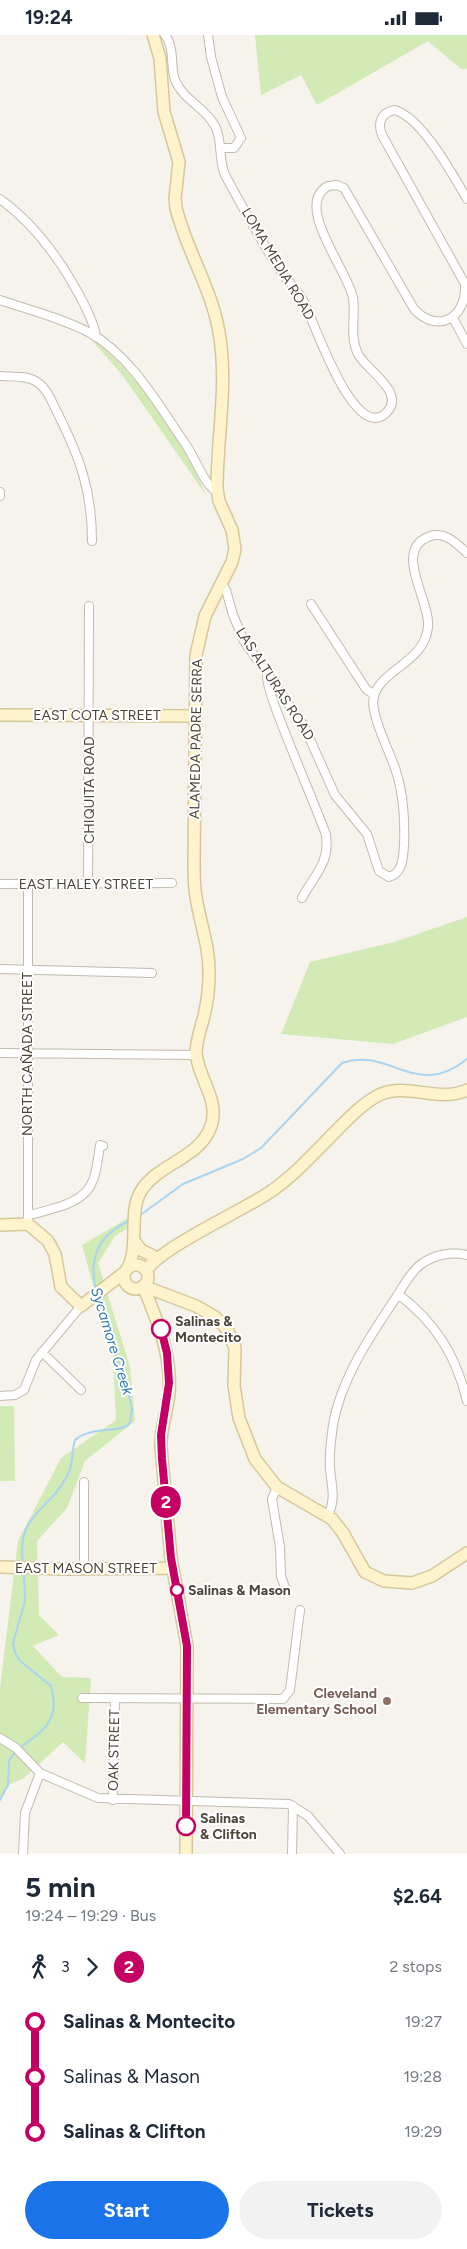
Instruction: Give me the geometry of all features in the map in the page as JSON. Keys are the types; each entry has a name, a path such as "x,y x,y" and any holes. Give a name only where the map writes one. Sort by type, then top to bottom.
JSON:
{"street":[{"name":"ALAMEDA PADRE SERRA","path":"137,1277 135,1207 140,1191 158,1172 198,1147 212,1125 212,1106 196,1055 206,1006 209,973 207,951 196,895 194,716 196,655 203,623 232,562 235,549 232,530 217,492 222,390 220,336 214,310 176,208 179,162 164,112 160,58 153,35"},
{"name":"LOMA MEDIA ROAD","path":"165,35 171,47 173,71 177,85 214,124 219,136 225,175 272,257 308,309 322,349 334,372 357,406 367,415 376,417 383,415 390,409 393,399 386,386 364,363 355,348 351,290 317,219 316,201 322,190 333,185 341,186 348,193 419,315 437,321 453,318"},
{"path":"208,35 211,57 222,97 241,138 234,148 220,148"},
{"path":"467,199 439,152 417,126 399,111 392,110 385,114 380,123 382,135 465,284 467,296 465,305 453,318 467,344"},
{"path":"0,199 22,217 65,271 93,323 96,337"},
{"path":"0,300 75,326 96,337 112,349 130,367 185,443 208,486 217,492"},
{"path":"0,376 30,378 39,383 48,395 74,446 86,481 90,499 92,541"},
{"path":"0,492 0,497"},
{"path":"311,604 366,689 374,694 382,681 410,660 425,641 428,626 427,614 413,567 416,546 422,539 438,535 447,537 467,553"},
{"name":"LAS ALTURAS ROAD","path":"221,583 226,590 241,635 304,726 335,795 367,834 379,871 389,877 399,870 402,861 404,808 397,773 375,716 374,694"},
{"name":"CHIQUITA ROAD","path":"88,884 89,606"},
{"path":"267,675 265,679 272,700 285,728 326,835 323,866 302,897"},
{"name":"EAST COTA STREET","path":"0,715 194,716"},
{"name":"EAST HALEY STREET","path":"0,883 172,883"},
{"name":"NORTH CAÑADA STREET","path":"28,884 28,1219"},
{"path":"0,969 152,973"},
{"path":"0,1053 196,1055"},
{"path":"0,1396 15,1395 24,1390 33,1365 81,1305 107,1287 137,1277 158,1255 271,1191 356,1111 380,1095 402,1091 446,1095 467,1090"},
{"path":"0,1225 28,1219 82,1197 94,1179 100,1145 104,1146"},
{"path":"28,1219 48,1241 55,1254 56,1270 63,1291 81,1305"},
{"path":"135,1244 141,1250 158,1255"},
{"path":"327,1516 333,1501 330,1457 333,1426 340,1399 366,1344 415,1270 430,1259 445,1254 467,1255"},
{"path":"137,1277 159,1290 215,1317 232,1336 235,1348 234,1391 240,1425 255,1459 278,1487 327,1516 343,1533 363,1569 372,1577 384,1581 407,1583 422,1581 467,1553"},
{"path":"137,1277 149,1299 154,1314"},
{"path":"137,1277 163,1336 169,1367 168,1398 161,1435 173,1568 187,1637 186,1854"},
{"path":"149,1299 153,1293 159,1290"},
{"path":"398,1294 426,1317 443,1339 459,1371 467,1401"},
{"path":"42,1352 81,1390"},
{"path":"84,1481 84,1569"},
{"path":"278,1487 272,1499 280,1547 281,1577 286,1591"},
{"name":"EAST MASON STREET","path":"0,1567 84,1569 173,1568"},
{"path":"82,1698 187,1697 279,1700 286,1697 290,1690 300,1610"},
{"name":"OAK STREET","path":"113,1800 115,1699"},
{"path":"0,1738 9,1743 40,1773 98,1798 186,1802 284,1803 293,1806 318,1826 340,1854"},
{"path":"23,1854 25,1813 40,1773"},
{"path":"292,1854 293,1806"}],"green space":[{"path":"255,35 467,35 467,69 461,69 428,41 317,105 301,75 261,95"},
{"path":"91,339 126,370 158,410 185,453 206,495 123,376"},
{"path":"467,917 467,1017 393,1044 281,1034 310,962 394,942"},
{"path":"130,1217 130,1227 115,1236 98,1263 130,1367 135,1421 85,1461 67,1508 37,1541 39,1615 59,1635 33,1646 62,1677 91,1678 85,1763 63,1742 24,1778 8,1785 0,1800 0,1688 18,1541 61,1458 116,1420 113,1358 82,1245"},
{"path":"0,1406 14,1406 15,1481 0,1481"}],"waterway":[{"name":"Sycamore Creek","path":"139,1216 183,1184 243,1159 261,1148 342,1063 359,1060 375,1061 418,1074 433,1075 449,1071 467,1059"},
{"name":"Sycamore Creek","path":"96,1290 93,1268 98,1249 110,1233 129,1221"},
{"name":"Sycamore Creek","path":"23,1564 22,1547 24,1533 29,1523 60,1487 68,1474 75,1440 82,1435 120,1428 130,1423 132,1409 129,1395 98,1297"},
{"name":"Sycamore Creek","path":"19,1748 43,1730 52,1716 54,1708 51,1686 19,1660 13,1643 25,1601 24,1571"},
{"name":"Sycamore Creek","path":"0,1800 8,1785 9,1760 16,1752"}],"bus line":[{"name":"2","path":"161,1329 169,1367 168,1398 161,1435 162,1459 171,1558 187,1637 186,1826"}],"place":[{"name":"Salinas & Montecito","path":"161,1329"},
{"name":"Salinas & Mason","path":"177,1590"},
{"name":"Cleveland Elementary School","path":"387,1701"},
{"name":"Salinas & Clifton","path":"186,1826"}]}
